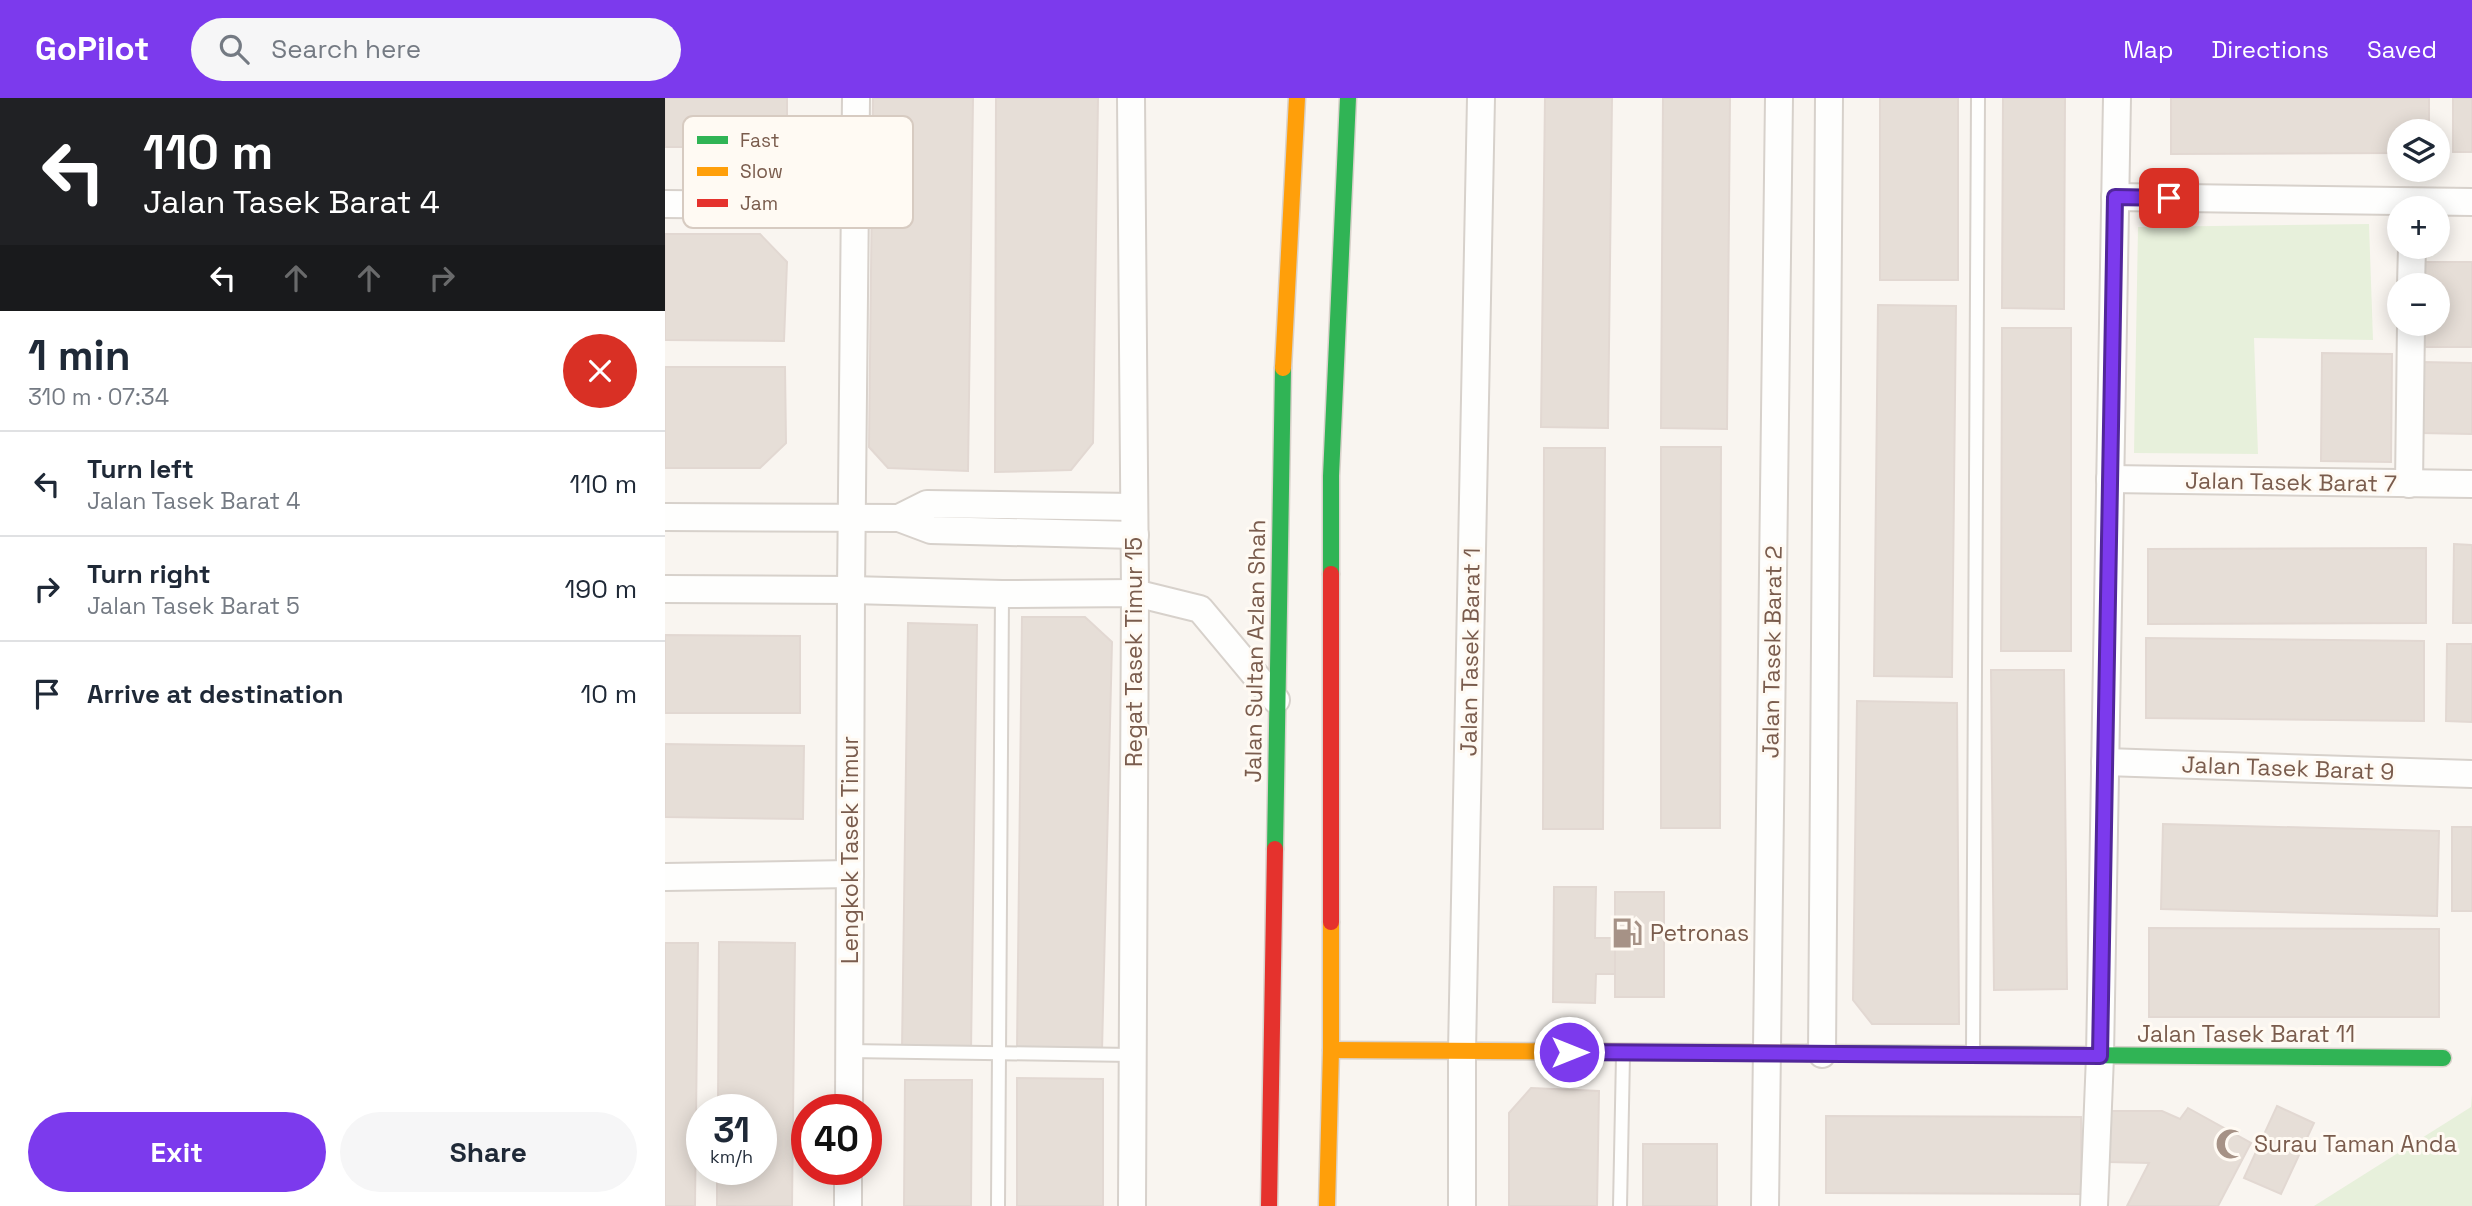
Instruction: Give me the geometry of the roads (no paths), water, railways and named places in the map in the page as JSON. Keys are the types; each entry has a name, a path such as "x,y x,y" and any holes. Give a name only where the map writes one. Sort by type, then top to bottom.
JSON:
{"main road":[{"name":"Jalan Sultan Azlan Shah","path":"1269,1206 1283,376 1297,98"},
{"path":"1327,1206 1331,1050 1331,476 1348,98"},
{"name":"Jalan Tasek Barat 11","path":"1331,1050 2443,1058"}],"street":[{"name":"Lengkok Tasek Timur","path":"856,98 856,116"},
{"name":"Regat Tasek Timur 15","path":"1131,98 1135,535 1132,1206"},
{"name":"Jalan Tasek Barat 1","path":"1462,1206 1462,1051 1481,98"},
{"name":"Jalan Tasek Barat 2","path":"1765,1206 1779,98"},
{"path":"1822,1054 1829,98"},
{"path":"2094,1206 2100,1056 2117,98"},
{"path":"2115,197 2387,204"},
{"path":"2450,203 2472,202"},
{"path":"665,204 683,204"},
{"name":"Lengkok Tasek Timur","path":"849,1094 855,228"},
{"path":"2409,484 2411,336"},
{"name":"Jalan Tasek Barat 7","path":"2110,480 2472,484"},
{"path":"899,518 927,504 1134,507"},
{"path":"665,517 899,518 931,530 1135,535"},
{"path":"665,589 1002,594 1135,593 1200,609 1276,701"},
{"name":"Jalan Tasek Barat 9","path":"2105,762 2472,774"},
{"path":"665,877 850,874"},
{"path":"848,1185 848,1206"}],"lane":[{"path":"1973,1055 1978,98"},
{"path":"999,1206 1002,594"},
{"path":"849,1051 1132,1055"},
{"path":"1620,1206 1623,1052"}],"place":[{"name":"Petronas","path":"1627,933"},
{"name":"Surau Taman Anda","path":"2231,1144"}]}
